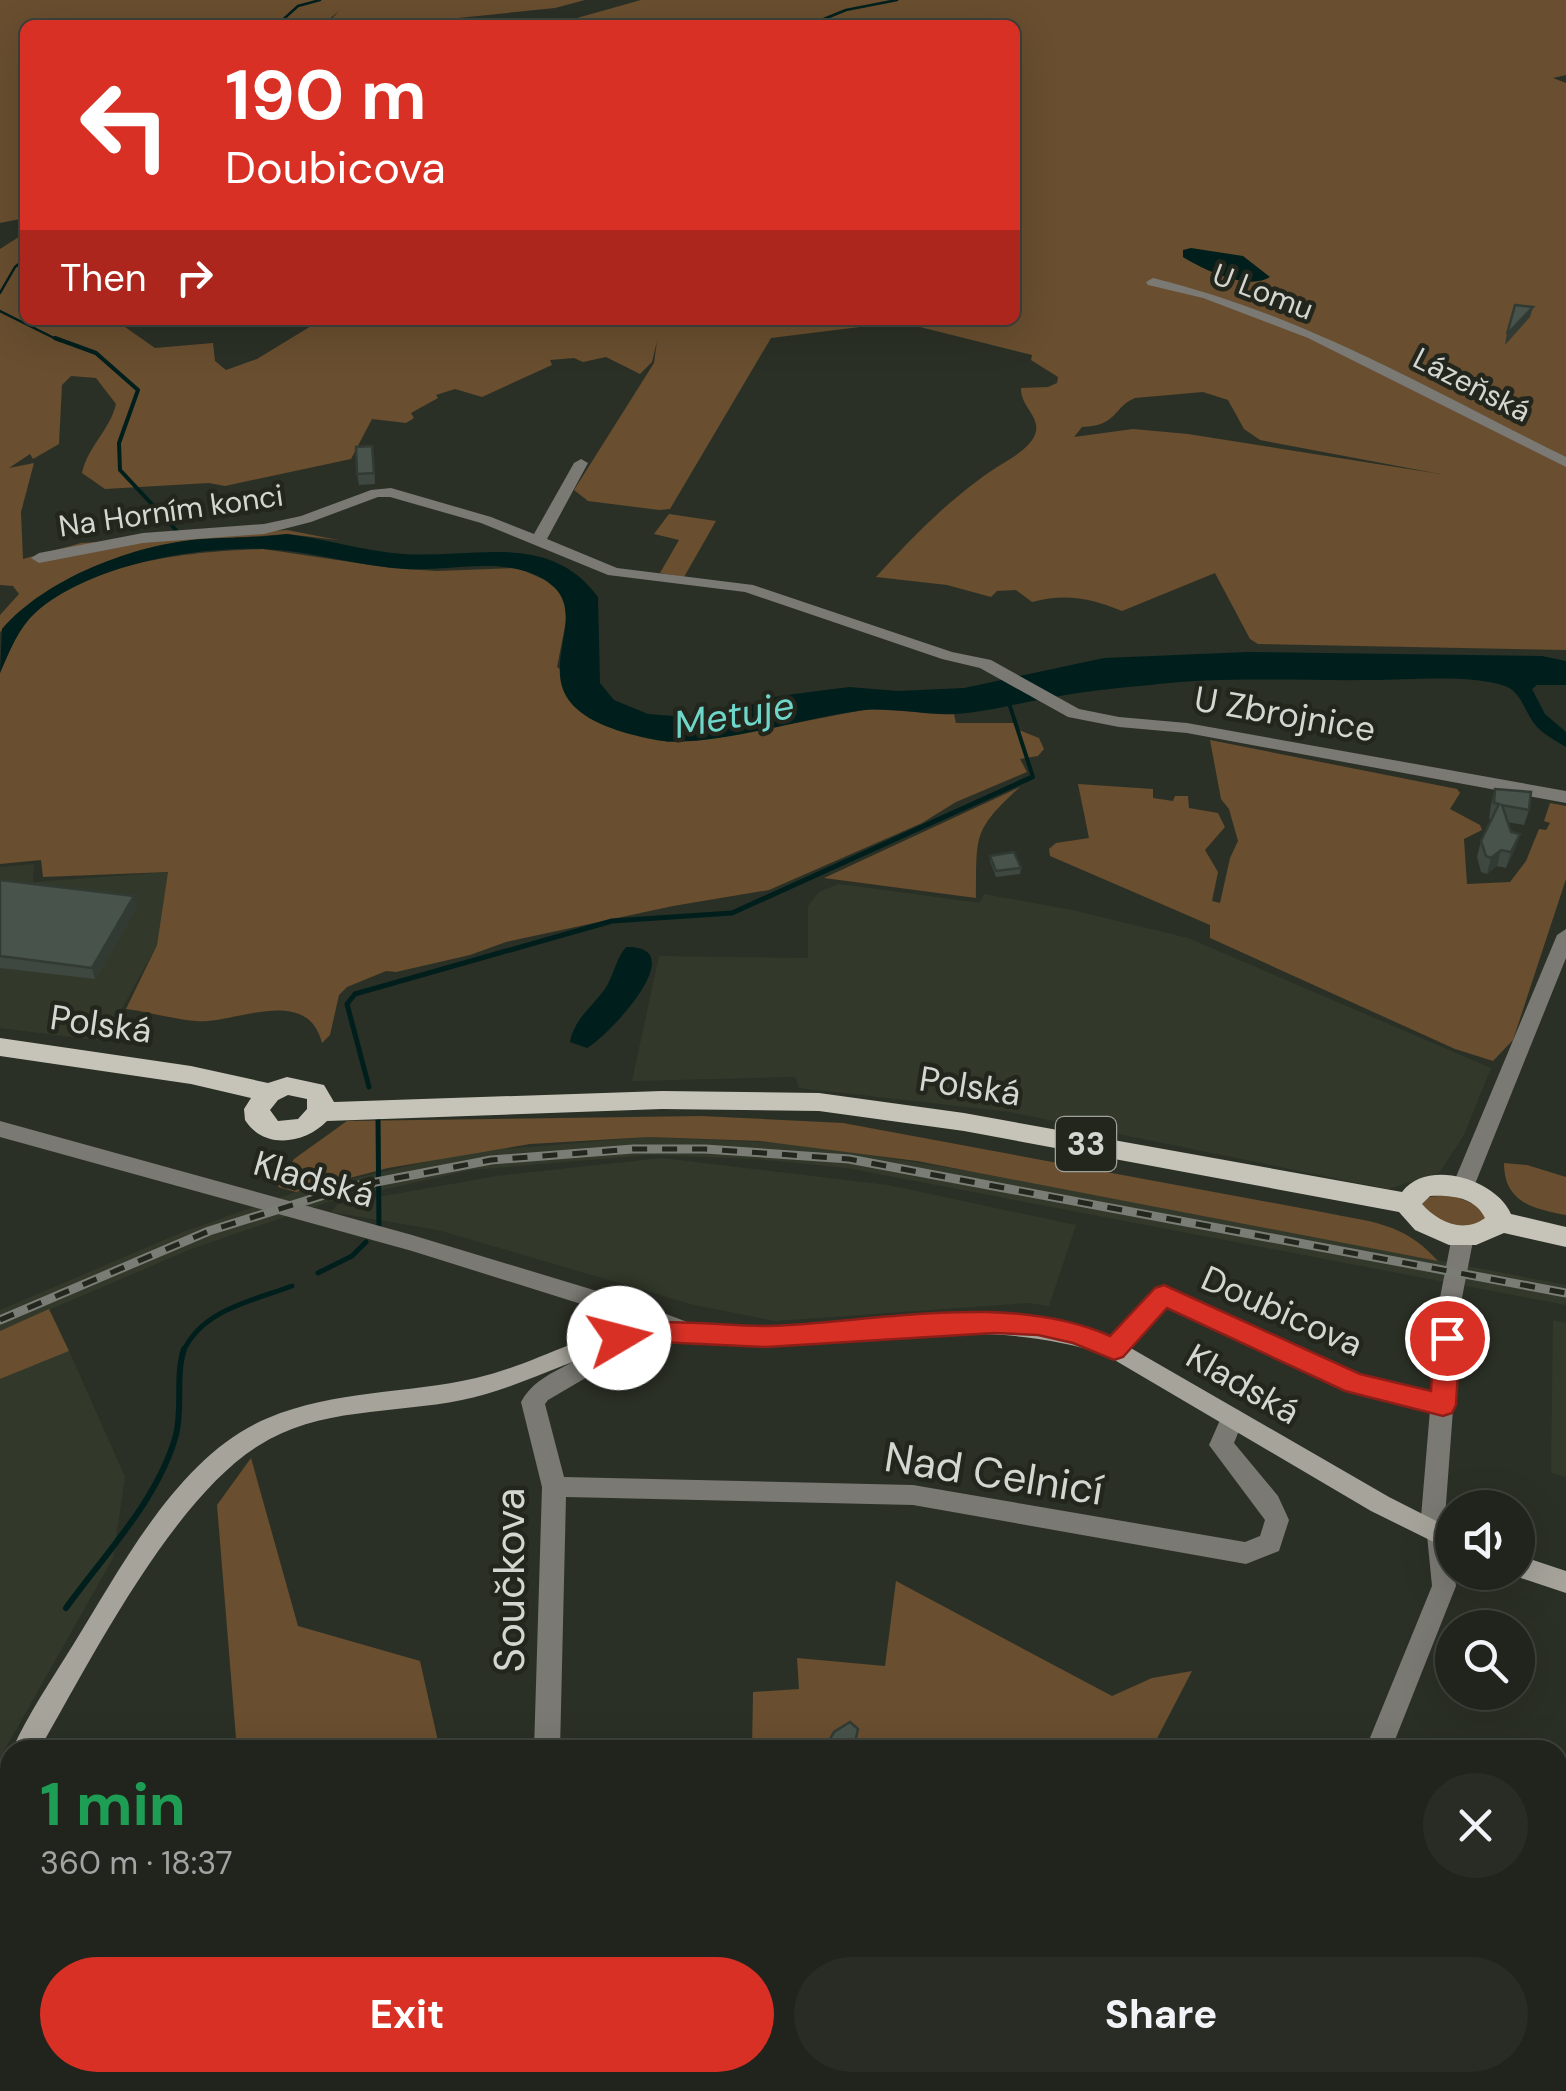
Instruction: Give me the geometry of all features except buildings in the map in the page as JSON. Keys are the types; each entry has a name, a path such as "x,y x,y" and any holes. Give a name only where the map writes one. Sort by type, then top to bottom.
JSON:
{"main road":[{"name":"Polská","path":"0,1047 191,1075 264,1098"},
{"path":"296,1086 310,1089 319,1104 305,1128 280,1132 261,1124 256,1114 264,1098 296,1086"},
{"name":"Polská","path":"319,1104 758,1099 836,1104 964,1122 1408,1203 1427,1226 1463,1236"},
{"path":"1408,1203 1411,1194 1428,1186 1462,1189 1493,1205 1499,1222"},
{"path":"1463,1236 1489,1232 1499,1222"},
{"path":"1499,1222 1566,1237"},
{"name":"Kladská","path":"31,1740 181,1500 208,1470 252,1436 300,1418 465,1391 619,1338 687,1331 766,1336 1038,1324 1078,1334 1114,1350 1435,1532"},
{"path":"1535,1572 1566,1582"}],"street":[{"name":"U Lomu","path":"1153,282 1262,315 1353,356"},
{"name":"Lázeňská","path":"1353,356 1566,462"},
{"path":"539,540 581,463"},
{"name":"Na Horním konci","path":"39,558 142,538 264,529 306,519 376,493 391,492 539,540 630,575 747,588 1002,671"},
{"name":"U Zbrojnice","path":"1002,671 1052,704 1119,722 1187,728 1566,796"},
{"path":"1462,1189 1566,935"},
{"name":"Kladská","path":"0,1129 412,1243 687,1331"},
{"path":"1435,1490 1450,1303 1463,1236"},
{"name":"Doubicova","path":"1114,1350 1164,1295 1354,1384 1443,1405"},
{"path":"606,1303 619,1338"},
{"name":"Součkova","path":"547,1740 554,1487 534,1402 536,1395 608,1357 619,1338"},
{"name":"Nad Celnicí","path":"554,1487 901,1494 1246,1553 1270,1544 1277,1520 1269,1503 1221,1445 1232,1418"},
{"path":"1435,1495 1435,1520"},
{"path":"1382,1740 1442,1590"}],"shaded area":[{"path":"0,0 585,0 555,8 445,20 331,20 339,11 328,20 20,20 20,219 0,223"},
{"path":"641,0 1566,0 1566,75 1553,78 1566,83 1566,650 1258,644 1250,639 1215,573 1122,611 1078,598 1032,602 1016,590 997,591 991,597 947,585 876,577 948,505 1020,452 1034,437 1036,426 1021,388 1048,387 1057,383 1058,377 1031,360 1032,355 912,325 1020,325 1020,20 570,20","holes":["1203,392 1228,400 1244,429 1260,440 1440,474 1188,434 1133,429 1074,437 1082,427 1103,423 1135,398"]},
{"path":"20,236 20,325 122,325 155,348 213,343 215,361 226,370 257,359 313,325 876,325 771,338 670,509 659,510 588,501 574,490 654,363 657,341 652,362 640,374 606,357 583,362 574,358 550,360 552,365 482,397 455,389 436,395 438,398 411,413 414,418 406,423 372,419 351,459 225,486 209,483 105,489 82,473 116,404 96,378 71,376 62,385 59,444 33,459 30,454 9,468 34,463 21,512 23,559 81,543 287,530 338,540 287,534 179,542 82,572 0,632 0,615 19,594 13,586 0,585 0,249"},
{"path":"669,514 716,521 684,577 660,573 679,540 654,534"},
{"path":"263,549 391,568 518,568 545,580 560,592 568,611 557,667 667,742 723,737 868,709 954,714 956,723 1016,723 1019,730 1039,738 1044,749 1038,756 1020,759 1027,772 769,890 673,906 506,942 470,955 396,972 386,971 347,987 339,995 330,1035 322,1043 314,1025 301,1015 285,1011 196,1021 126,1009 157,945 168,872 43,877 41,860 0,864 0,673 29,619 59,595 85,581 143,562"},
{"path":"1210,740 1457,789 1460,793 1450,809 1480,825 1482,830 1464,839 1467,884 1510,882 1526,861 1539,829 1546,830 1550,823 1544,821 1550,803 1566,806 1566,879 1513,1040 1493,1061 1455,1049 1210,938 1210,925 1050,856 1049,849 1056,843 1089,838 1078,784 1153,789 1153,798 1173,801 1175,796 1188,796 1189,808 1218,813 1225,827 1205,850 1218,872 1212,901 1220,903 1238,841 1229,809 1221,799"},
{"path":"1020,787 993,814 980,835 976,898 824,878"},
{"path":"34,864 33,882 168,872 157,945 104,1041 0,1028 0,867"},
{"path":"839,884 980,903 984,894 1188,938 1491,1068 1464,1135 1439,1173 1388,1189 1010,1112 799,1088 795,1077 632,1081 659,956 808,958 808,906 819,892"},
{"path":"701,1116 843,1123 1356,1218 1399,1231 1438,1261 917,1161 760,1141 649,1137 530,1144 388,1168 296,1192 278,1187 294,1159 347,1121"},
{"path":"649,1137 801,1144 994,1175 1566,1285 1566,1305 847,1168 758,1159 648,1155 471,1170 328,1202 191,1249 0,1331 0,1310 183,1232 296,1192 468,1152"},
{"path":"662,1158 888,1185 1076,1225 1049,1306 1028,1303 775,1321 694,1305 438,1230 331,1212 338,1204 497,1176"},
{"path":"1504,1163 1527,1165 1566,1177 1566,1215 1542,1210 1515,1195 1505,1176"},
{"path":"1449,1195 1476,1204 1486,1218 1469,1226 1451,1225 1421,1205 1428,1197"},
{"path":"49,1309 69,1351 0,1379 0,1331"},
{"path":"1553,1320 1566,1323 1566,1477 1551,1473"},
{"path":"69,1351 125,1477 113,1558 10,1740 0,1740 0,1379"},
{"path":"251,1458 298,1626 420,1661 438,1740 236,1740 217,1505"},
{"path":"896,1581 1112,1696 1152,1678 1192,1671 1156,1740 752,1740 753,1692 799,1689 797,1658 885,1666"}],"water":[{"path":"1183,250 1243,256 1270,277 1250,282 1214,273 1183,257"},
{"name":"Metuje","path":"287,534 403,554 508,552 557,563 578,576 598,597 600,683 614,700 648,714 688,717 728,712 779,696 849,687 898,691 964,688 1104,658 1247,652 1542,656 1566,661 1566,685 1537,685 1532,689 1545,714 1566,732 1566,747 1537,727 1511,689 1491,682 1440,678 1178,682 1083,692 967,713 870,710 728,737 656,740 604,725 575,707 562,686 560,663 566,618 562,597 545,580 529,572 495,566 405,569 264,549 176,555 85,582 58,596 30,618 0,673 2,629 42,594 67,579 121,556 176,542"},
{"path":"626,947 645,950 652,960 640,992 612,1027 587,1048 570,1042 575,1027 605,989"}],"waterway":[{"path":"283,20 298,6 320,0"},
{"path":"821,20 846,10 897,0"},
{"path":"0,293 20,263"},
{"path":"0,311 20,321"},
{"path":"28,325 60,341"},
{"path":"55,338 96,353 138,390 119,443 120,470 176,530"},
{"path":"1008,700 1033,777 1024,781"},
{"path":"369,1087 347,1004 355,994 612,921 732,913 1030,778"},
{"path":"378,1117 379,1228"},
{"path":"318,1273 352,1256 366,1242"},
{"path":"184,1351 192,1337 216,1316 292,1286"},
{"path":"66,1608 128,1526 168,1459 178,1424 184,1351"}],"railway":[{"path":"0,1320 209,1231 350,1187 491,1160 633,1149 705,1149 849,1159 1566,1293"}],"route":[{"path":"619,1338 687,1331 766,1336 1038,1324 1078,1334 1114,1350 1164,1295 1354,1384 1443,1405 1447,1338"}]}
